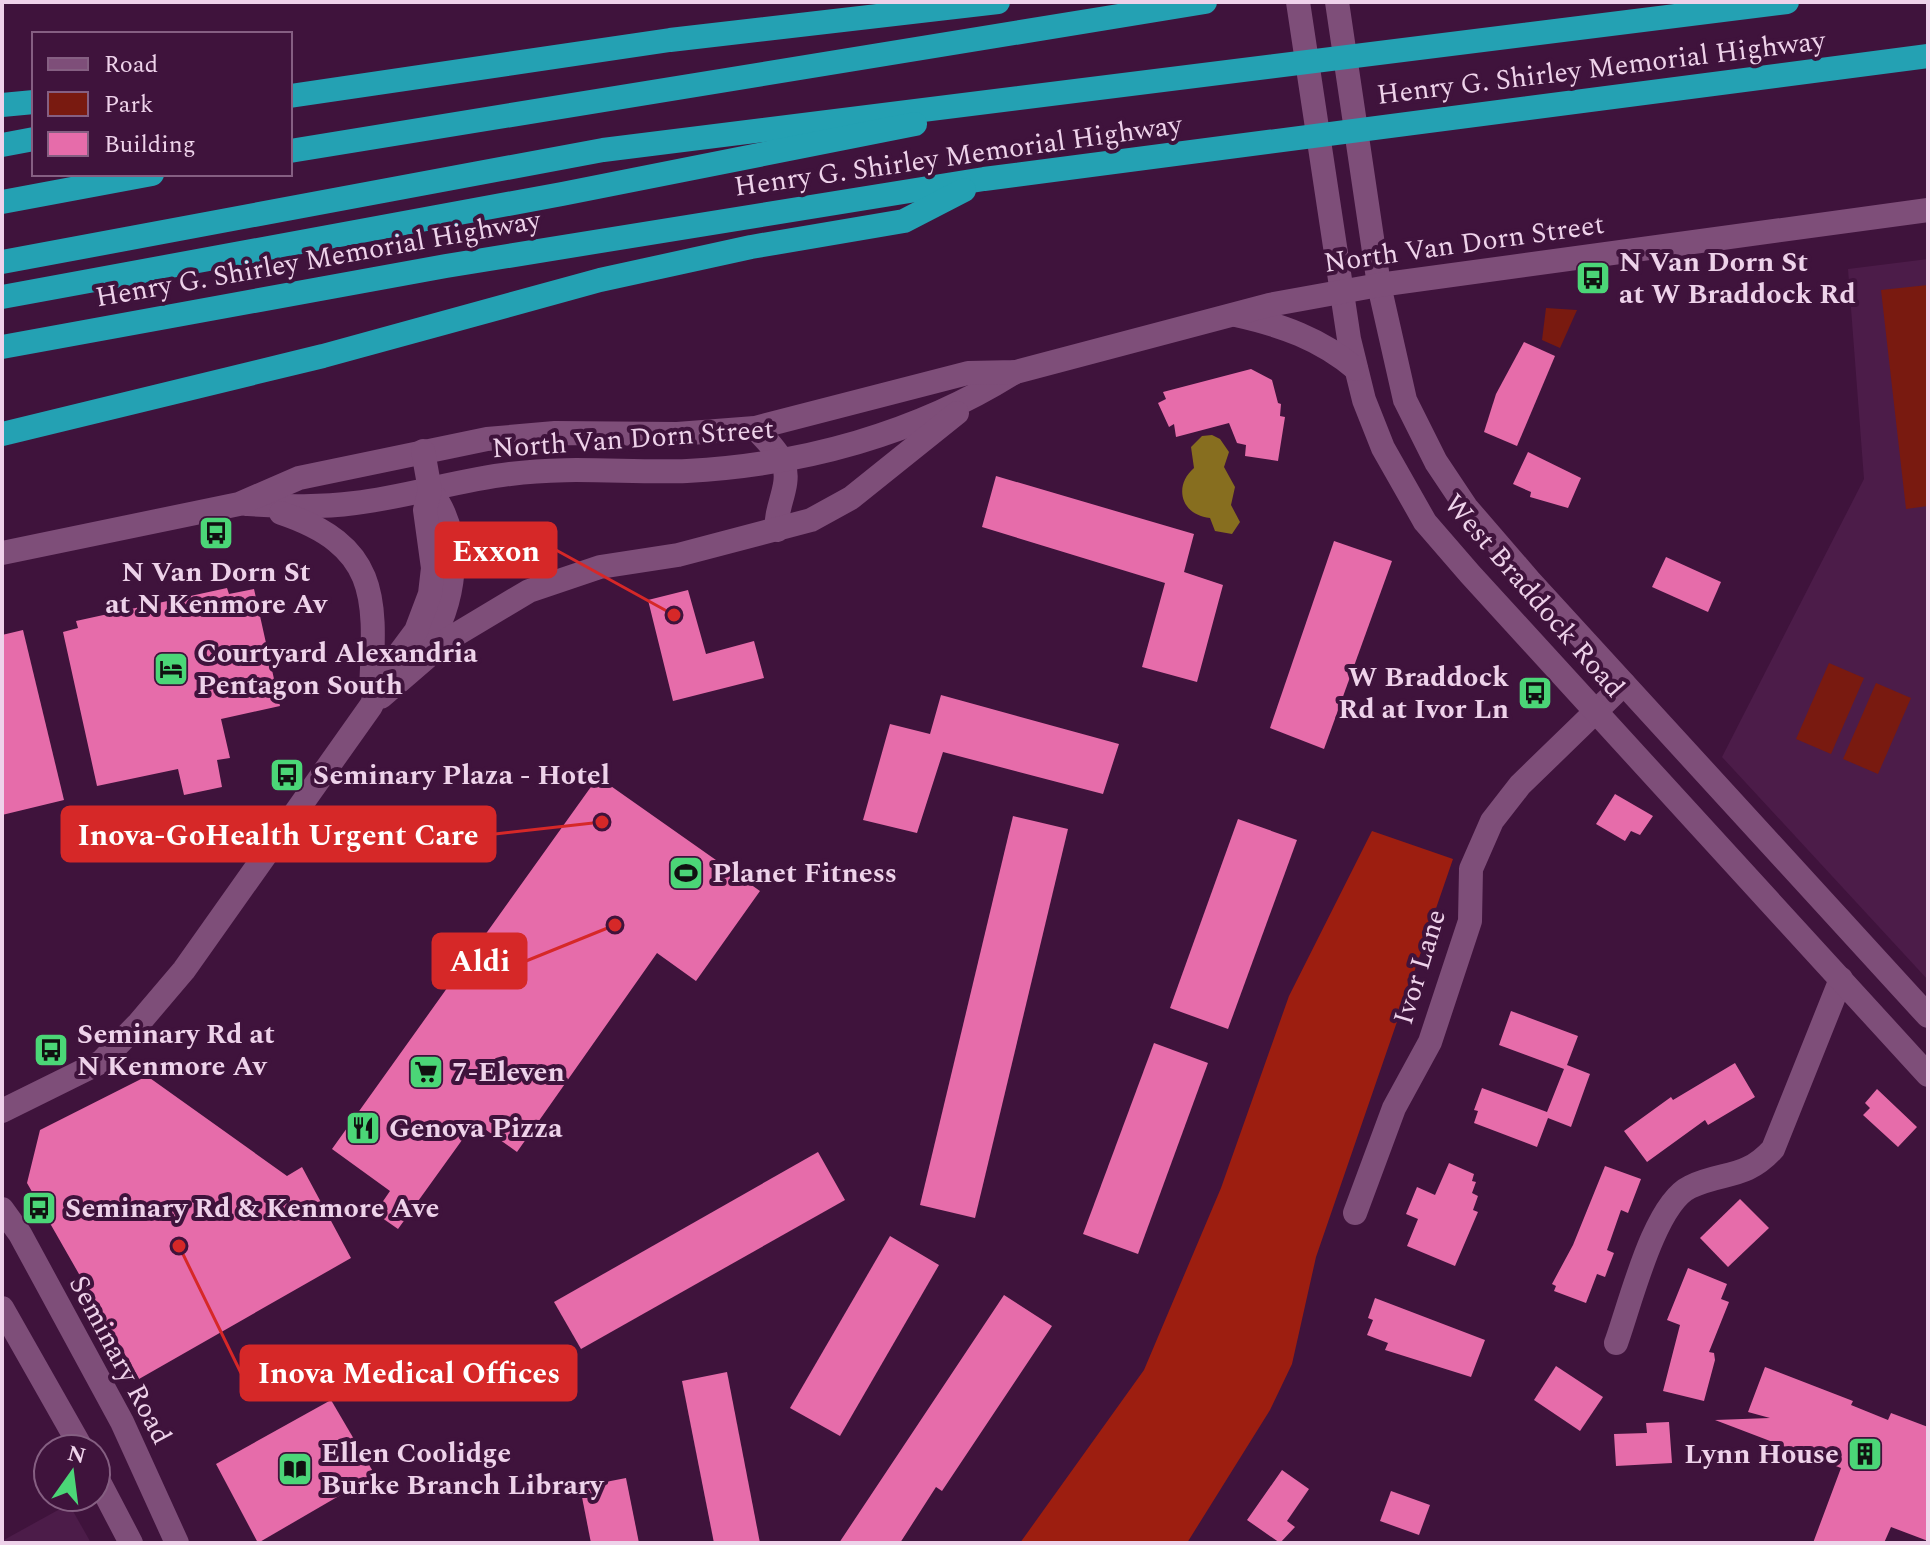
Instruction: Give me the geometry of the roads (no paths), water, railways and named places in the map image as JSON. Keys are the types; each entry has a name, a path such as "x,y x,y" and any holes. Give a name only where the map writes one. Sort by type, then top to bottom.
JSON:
{"highway":[{"path":"292,96 670,40 998,2"},
{"path":"292,151 1205,2"},
{"path":"2,262 603,150 1787,2"},
{"name":"Henry G. Shirley Memorial Highway","path":"2,347 446,266 984,179 1928,56"},
{"path":"2,297 547,197 1110,85"},
{"path":"2,105 32,102"},
{"path":"2,135 32,132"},
{"path":"2,145 32,139"},
{"path":"2,202 141,176"},
{"path":"2,434 323,356 600,280 751,247 904,221 984,179"},
{"path":"2,446 101,410"}],"main road":[{"name":"West Braddock Road","path":"1298,2 1356,369 1383,448 1425,522 1928,1075"},
{"name":"West Braddock Road","path":"1337,2 1379,285 1405,400 1436,462 1466,507 1928,1016"},
{"name":"North Van Dorn Street","path":"2,553 239,504 299,478 423,451 522,435 690,433 755,428 968,373 1016,372 1230,314 1379,285 1928,210"},
{"path":"1230,314 1299,334 1334,350 1356,369"},
{"name":"North Van Dorn Street","path":"239,504 304,508 430,490 509,474 553,470 684,471 782,461 895,430 977,396 1016,372"},
{"path":"371,706 419,662 502,605 565,577 632,560 678,555 811,520 851,498 942,424 1016,372"},
{"path":"755,428 782,461 785,483 775,517 777,530"},
{"path":"2,1111 101,1062 139,1023 184,970 371,706 387,670 416,631 430,594 433,568 425,510 430,490 423,451"},
{"path":"419,662 440,625 449,599 453,570 444,508 430,490"},
{"path":"239,504 300,520 333,540 354,561 367,584 375,613 371,706"},
{"name":"Ivor Lane","path":"1355,1213 1394,1108 1430,1042 1470,921 1471,869 1492,821 1520,785 1624,684"},
{"path":"1616,1343 1661,1220 1678,1194 1692,1185 1740,1175 1761,1163 1773,1149 1841,979"},
{"name":"Seminary Road","path":"2,1209 20,1234 122,1422 177,1543"},
{"path":"2,1308 73,1433"},
{"path":"112,1507 131,1543"}],"place":[{"name":"N Van Dorn St at W Braddock Rd","path":"1593,278"},
{"name":"N Van Dorn St at N Kenmore Av","path":"216,533"},
{"name":"Exxon","path":"674,615"},
{"name":"Courtyard Alexandria Pentagon South","path":"171,669"},
{"name":"W Braddock Rd at Ivor Ln","path":"1535,693"},
{"name":"Seminary Plaza - Hotel","path":"287,775"},
{"name":"Inova-GoHealth Urgent Care","path":"602,822"},
{"name":"Planet Fitness","path":"686,873"},
{"name":"Aldi","path":"615,925"},
{"name":"Seminary Rd at N Kenmore Av","path":"51,1050"},
{"name":"7-Eleven","path":"426,1072"},
{"name":"Genova Pizza","path":"363,1128"},
{"name":"Seminary Rd & Kenmore Ave","path":"39,1208"},
{"name":"Inova Medical Offices","path":"179,1246"},
{"name":"Lynn House","path":"1865,1454"},
{"name":"Ellen Coolidge Burke Branch Library","path":"295,1469"}]}
